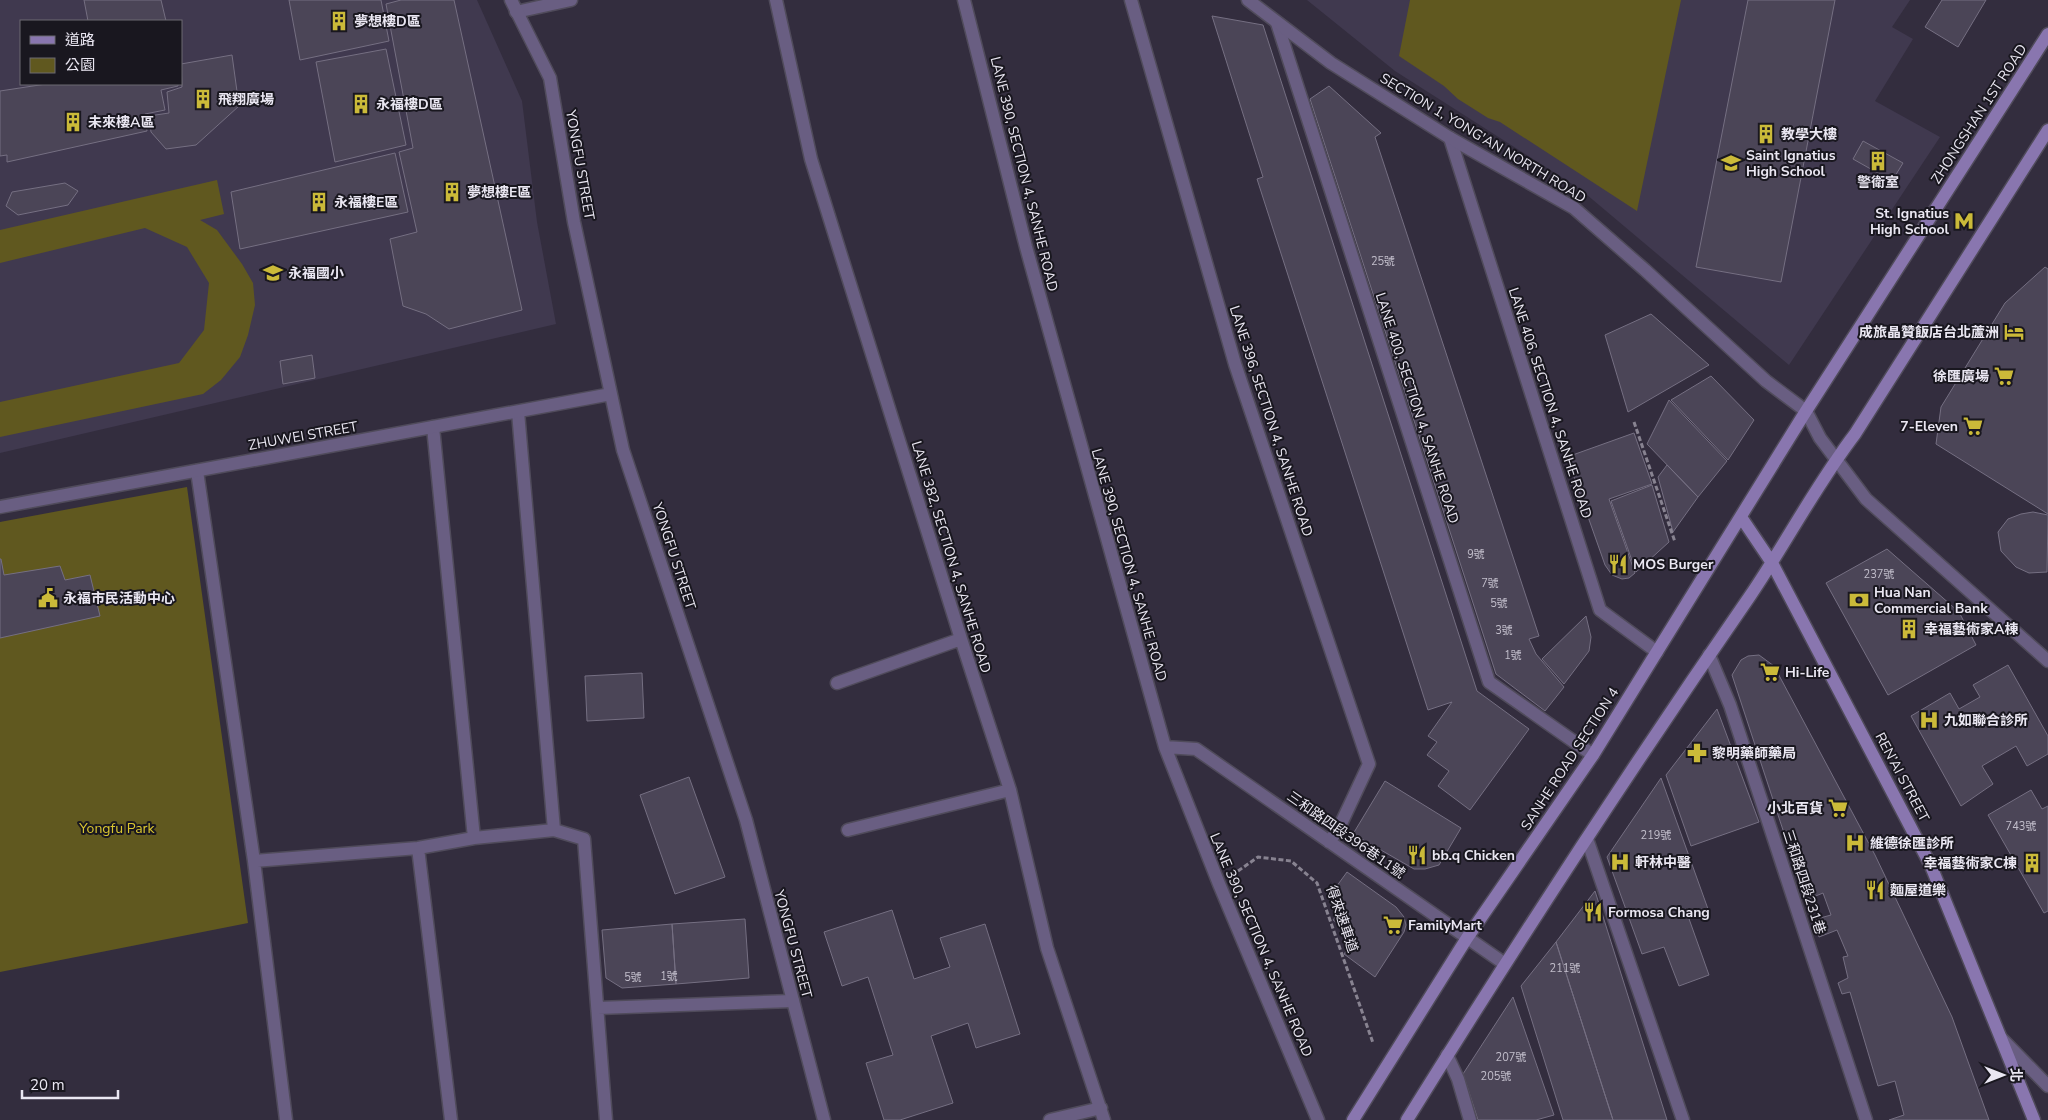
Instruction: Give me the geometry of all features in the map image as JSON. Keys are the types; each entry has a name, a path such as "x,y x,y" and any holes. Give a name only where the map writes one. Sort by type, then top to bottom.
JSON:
{"main road":[{"name":"ZHONGSHAN 1ST ROAD","path":"1806,411 2048,34"},
{"path":"1407,1120 1505,964 1772,563 1836,458 1855,434 2048,130"},
{"name":"SANHE ROAD SECTION 4","path":"1353,1120 1467,938 1593,755 1806,411"},
{"name":"REN’AI STREET","path":"1741,517 1772,563 1931,866 2034,1120"}],"street":[{"name":"YONGFU STREET","path":"510,0 550,78 574,222 623,450 746,820 824,1120"},
{"path":"516,12 571,0"},
{"name":"LANE 382, SECTION 4, SANHE ROAD","path":"776,0 811,159 1010,790 1047,948 1102,1114"},
{"name":"LANE 390, SECTION 4, SANHE ROAD","path":"964,0 1026,247 1165,747 1219,884 1318,1120"},
{"name":"LANE 396, SECTION 4, SANHE ROAD","path":"1131,0 1235,364 1369,764 1339,828 1329,842"},
{"name":"SECTION 1, YONG'AN NORTH ROAD","path":"1248,0 1331,63 1450,138 1574,208 1766,381 1806,411 1820,438 1866,499 2048,661"},
{"name":"LANE 400, SECTION 4, SANHE ROAD","path":"1277,23 1489,682 1593,755"},
{"name":"LANE 406, SECTION 4, SANHE ROAD","path":"1450,138 1600,610 1657,652"},
{"name":"ZHUWEI STREET","path":"0,507 611,394"},
{"path":"518,412 554,830"},
{"path":"433,427 474,838"},
{"path":"197,471 254,861 286,1120"},
{"path":"837,683 961,639"},
{"name":"三和路四段231巷","path":"1709,655 1730,705 1866,1120"},
{"name":"三和路四段396巷11號","path":"1165,747 1196,749 1505,964"},
{"path":"848,830 1010,790"},
{"path":"254,861 418,848 474,838 554,830 584,839 606,1120"},
{"path":"1587,839 1683,1120"},
{"path":"418,848 451,1120"},
{"path":"598,1008 793,1001"},
{"path":"2001,1038 2048,1086"},
{"path":"1447,1055 1458,1079 1470,1120"},
{"path":"1050,1120 1102,1114"}],"path":[{"path":"1634,422 1675,542"},
{"name":"得來速車道","path":"1219,884 1258,857 1291,861 1317,883 1383,1072"}],"shaded area":[{"name":"永福國小","path":"0,0 477,0 522,101 537,222 556,324 0,453"},
{"name":"Saint Ignatius High School","path":"1307,0 1910,0 1892,27 1913,39 1875,101 1940,137 1789,365 1580,189 1395,71"}],"green space":[{"path":"1410,0 1681,0 1637,211 1500,122 1488,118 1458,99 1444,86 1399,56"},
{"path":"217,180 224,214 200,220 217,230 242,264 253,283 255,305 248,335 240,357 221,380 203,394 0,437 0,402 179,363 204,330 209,283 187,247 145,228 0,263 0,230"},
{"name":"Yongfu Park","path":"187,487 248,923 0,972 0,522"}],"building":[{"path":"84,0 161,0 166,20 88,20"},
{"name":"夢想樓D區","path":"289,0 381,0 389,41 300,60"},
{"name":"夢想樓E區","path":"401,0 454,0 522,310 449,329 426,314 403,306 390,239 417,232 399,152 413,148 386,4"},
{"name":"教學大樓","path":"1748,0 1835,0 1781,282 1696,267"},
{"path":"1942,0 1986,0 1958,47 1925,27"},
{"path":"1212,16 1263,25 1477,691 1529,729 1470,810 1438,786 1449,771 1427,755 1437,742 1428,736 1452,702 1428,710 1257,179 1263,177"},
{"name":"永福樓D區","path":"386,49 406,145 335,162 316,62"},
{"name":"飛翔廣場","path":"232,55 239,106 196,145 166,149 151,132 149,116 169,113 167,92 182,87 182,64"},
{"name":"未來樓A區","path":"39,85 178,85 161,90 165,110 145,114 147,131 7,162 7,155 0,156 0,91"},
{"path":"1329,86 1381,133 1375,137 1539,636 1529,639 1536,654 1564,687 1545,711 1496,674 1310,99"},
{"name":"警衛室","path":"1863,141 1903,163 1892,181 1853,159"},
{"name":"永福樓E區","path":"395,153 408,212 240,249 231,192"},
{"path":"65,183 78,191 68,205 18,215 6,206 12,192"},
{"name":"徐匯廣場","path":"2045,267 2048,269 2048,514 1936,444 1941,407 2005,303"},
{"path":"1651,314 1709,365 1628,412 1605,335"},
{"path":"312,355 315,378 283,384 280,361"},
{"path":"1711,376 1754,420 1728,460 1671,400"},
{"path":"1669,400 1727,461 1698,497 1647,444"},
{"path":"1634,433 1652,484 1609,499 1635,573 1629,578 1622,579 1612,575 1605,565 1567,457"},
{"path":"1667,465 1698,497 1673,532 1658,477"},
{"path":"1652,485 1669,542 1636,572 1611,501"},
{"path":"2033,512 2048,515 2047,572 2029,573 2016,567 2001,551 1998,532 2008,519"},
{"name":"幸福藝術家A棟","path":"1887,549 1959,612 1976,645 1888,695 1826,583"},
{"name":"永福市民活動中心","path":"0,559 4,575 60,566 65,580 90,575 100,616 0,638"},
{"path":"1586,616 1591,637 1589,651 1564,684 1542,659"},
{"path":"1759,655 1774,666 1875,855 1952,1017 1989,1120 1889,1120 1904,1115 1895,1081 1878,1086 1850,992 1842,994 1838,983 1848,978 1843,957 1848,956 1837,930 1819,937 1813,920 1831,915 1823,893 1806,900 1732,675 1741,660 1748,656"},
{"path":"2008,665 2048,736 2048,754 2027,766 2016,746 1982,766 1993,784 1961,806 1911,716 1950,693 1959,709 1980,697 1973,685"},
{"path":"642,673 644,718 587,721 585,676"},
{"path":"1717,709 1759,822 1691,846 1666,775"},
{"path":"689,777 725,877 675,894 640,795"},
{"path":"1661,778 1708,909 1688,916 1709,975 1679,986 1664,947 1642,954 1607,857"},
{"path":"1385,781 1461,828 1439,865 1425,869 1414,869 1353,834"},
{"name":"幸福藝術家C棟","path":"2031,790 2042,809 2048,806 2048,911 2044,913 1988,815"},
{"path":"1347,872 1396,907 1404,917 1406,925 1404,932 1375,977 1344,954 1356,937 1333,920 1345,904 1331,894"},
{"path":"1595,891 1667,1120 1613,1120 1556,942"},
{"path":"892,910 914,979 950,967 940,938 985,924 1020,1034 976,1048 968,1023 931,1036 953,1103 900,1120 884,1120 866,1063 893,1055 868,977 842,986 824,932"},
{"path":"745,919 749,978 676,984 672,924"},
{"path":"672,924 676,984 622,988 606,978 602,930"},
{"path":"1556,942 1613,1120 1563,1120 1521,986"},
{"path":"1513,997 1554,1115 1536,1120 1478,1120 1463,1074"}],"place":[{"name":"夢想樓D區","path":"339,21"},
{"name":"飛翔廣場","path":"203,99"},
{"name":"永福樓D區","path":"361,104"},
{"name":"未來樓A區","path":"73,122"},
{"name":"教學大樓","path":"1766,134"},
{"name":"警衛室","path":"1878,161"},
{"name":"Saint Ignatius High School","path":"1731,163"},
{"name":"夢想樓E區","path":"452,192"},
{"name":"永福樓E區","path":"319,202"},
{"name":"St. Ignatius High School","path":"1964,221"},
{"name":"永福國小","path":"273,273"},
{"name":"成旅晶贊飯店台北蘆洲","path":"2014,332"},
{"name":"徐匯廣場","path":"2004,376"},
{"name":"7-Eleven","path":"1973,426"},
{"name":"MOS Burger","path":"1618,564"},
{"name":"永福市民活動中心","path":"48,598"},
{"name":"Hua Nan Commercial Bank","path":"1859,600"},
{"name":"幸福藝術家A棟","path":"1909,629"},
{"name":"Hi-Life","path":"1770,672"},
{"name":"九如聯合診所","path":"1929,720"},
{"name":"黎明藥師藥局","path":"1697,753"},
{"name":"小北百貨","path":"1838,808"},
{"name":"維德徐匯診所","path":"1855,843"},
{"name":"bb.q Chicken","path":"1417,855"},
{"name":"軒林中醫","path":"1620,862"},
{"name":"幸福藝術家C棟","path":"2032,863"},
{"name":"麵屋道樂","path":"1875,890"},
{"name":"Formosa Chang","path":"1593,912"},
{"name":"FamilyMart","path":"1393,925"}]}
